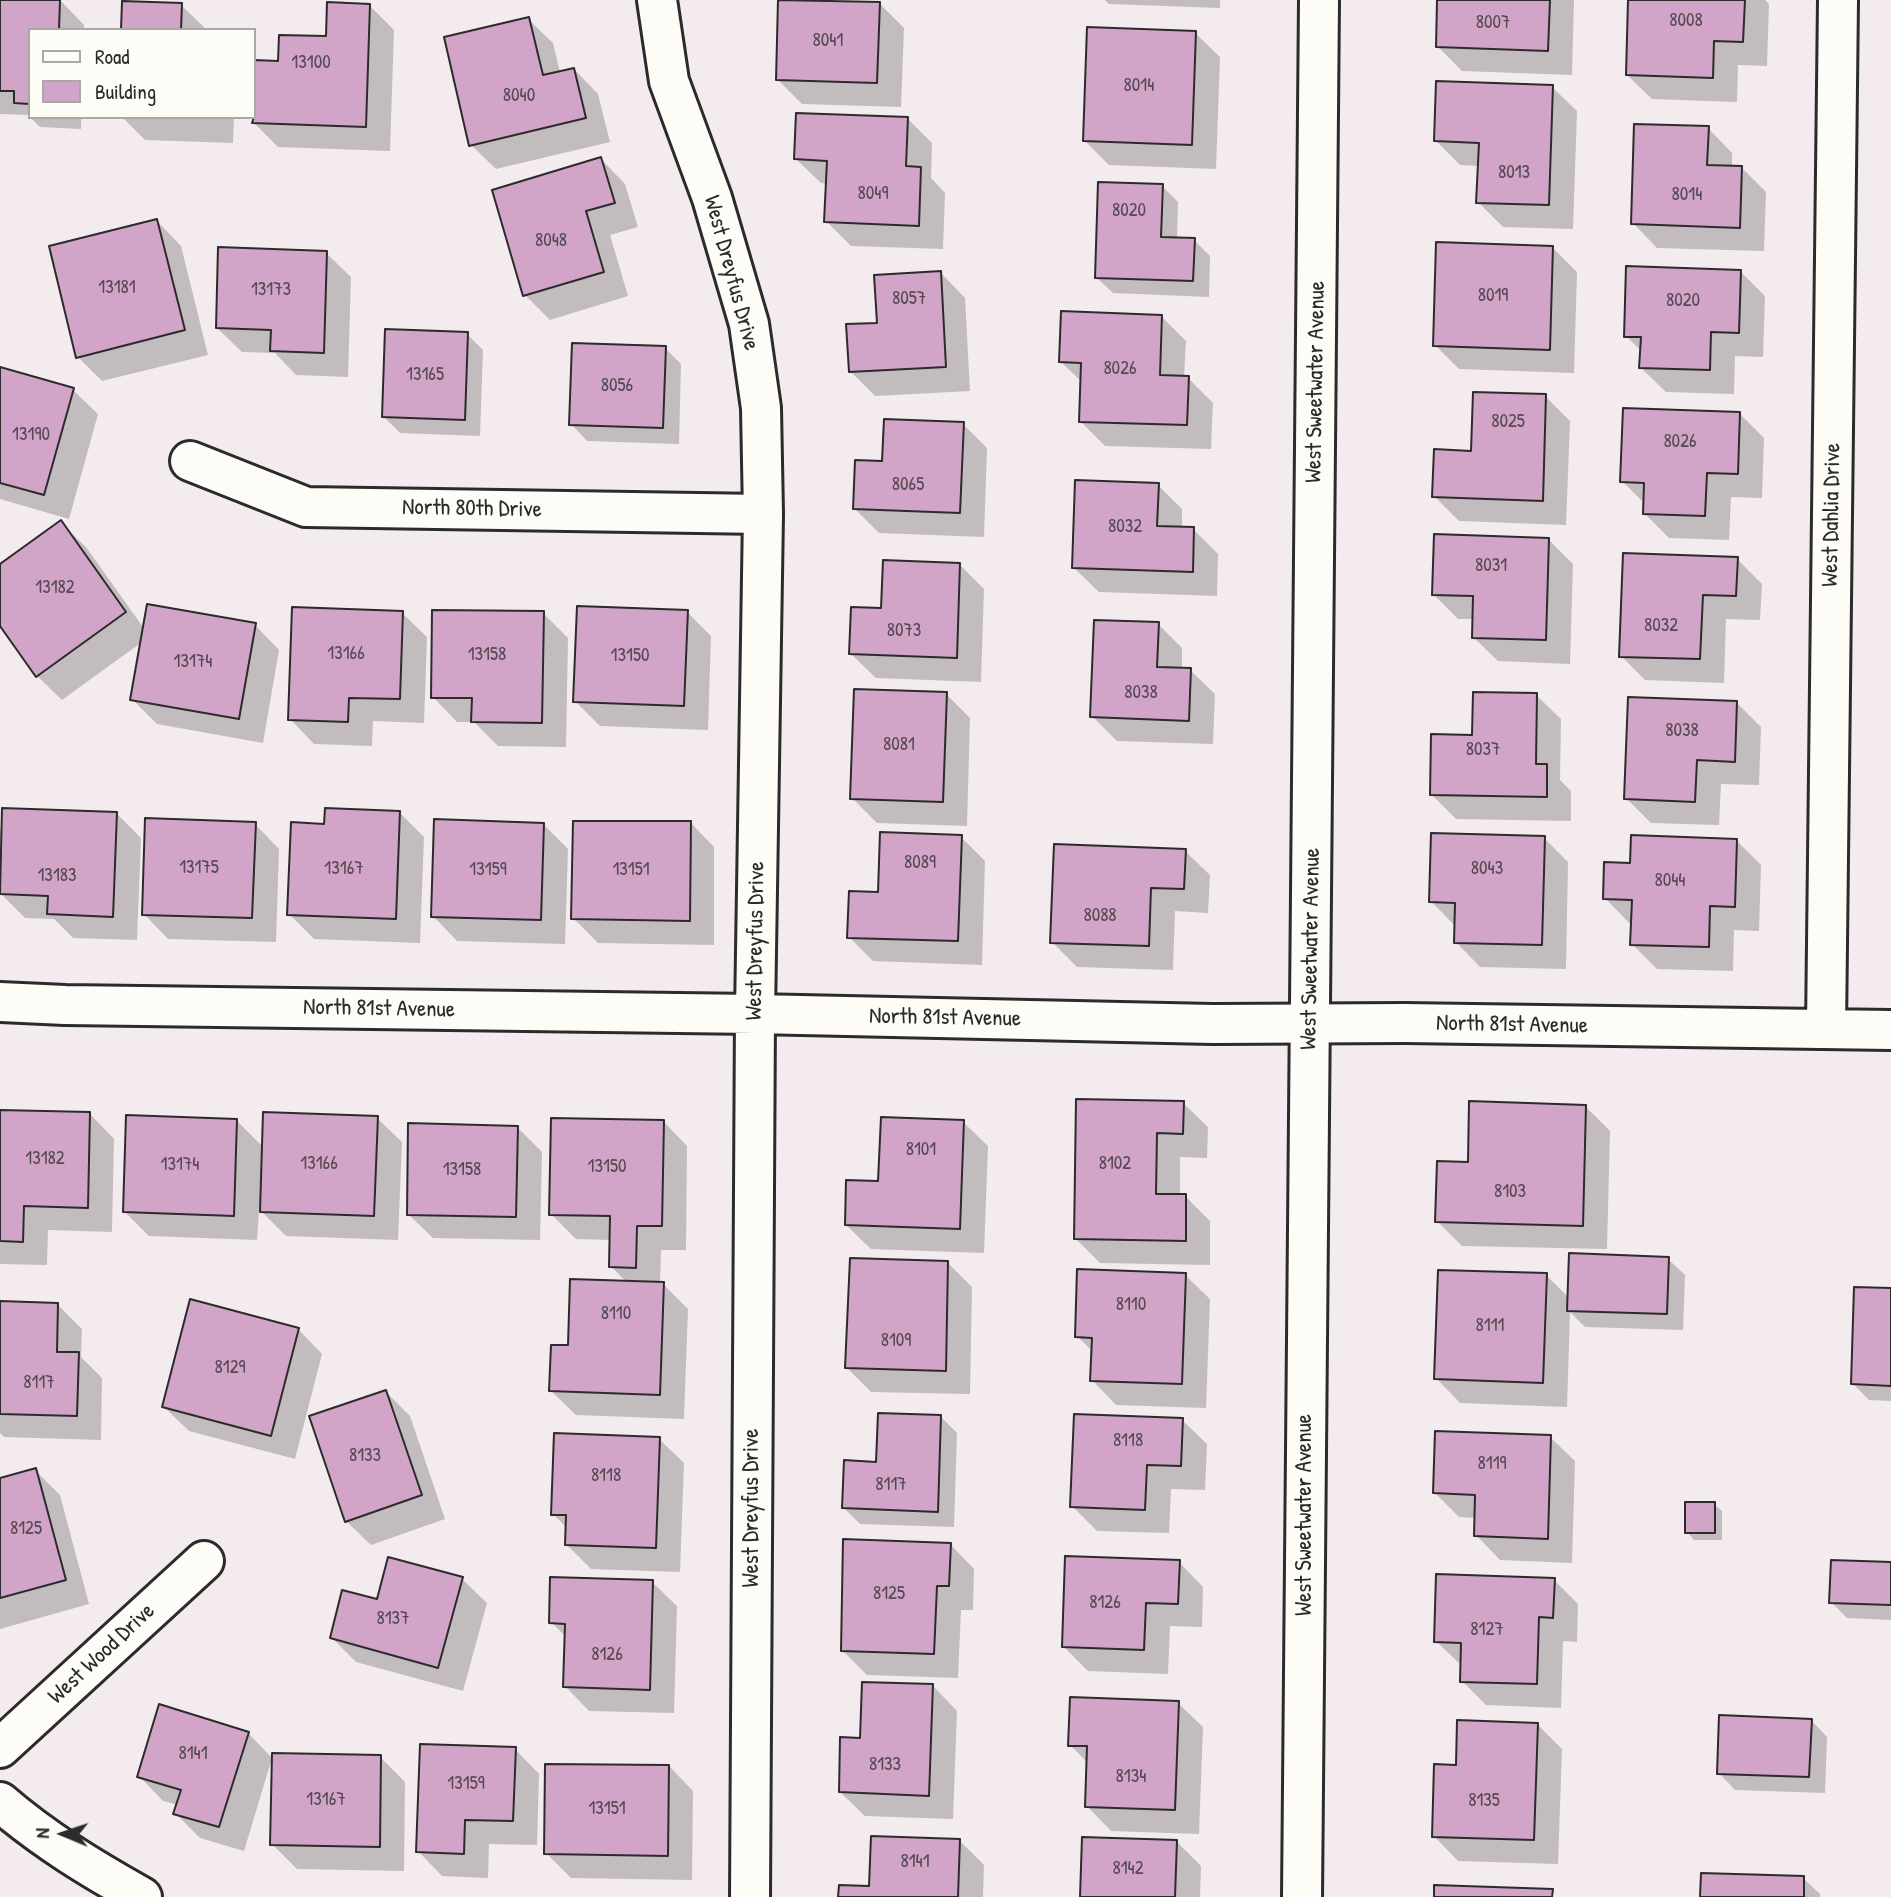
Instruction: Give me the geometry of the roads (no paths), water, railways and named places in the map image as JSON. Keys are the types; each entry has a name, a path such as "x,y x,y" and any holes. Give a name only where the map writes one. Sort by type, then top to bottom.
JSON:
{"street":[{"name":"West Dreyfus Drive","path":"657,0 670,81 712,198 749,324 761,408 763,514 755,1014 750,1897"},
{"name":"West Sweetwater Avenue","path":"1301,1897 1319,0"},
{"name":"West Dahlia Drive","path":"1826,1029 1838,0"},
{"name":"North 80th Drive","path":"190,461 306,507 763,514"},
{"name":"North 81st Avenue","path":"0,1002 1311,1024 1891,1030"},
{"name":"West Wood Drive","path":"0,1748 204,1561"},
{"path":"0,1802 84,1865 142,1897"}]}
